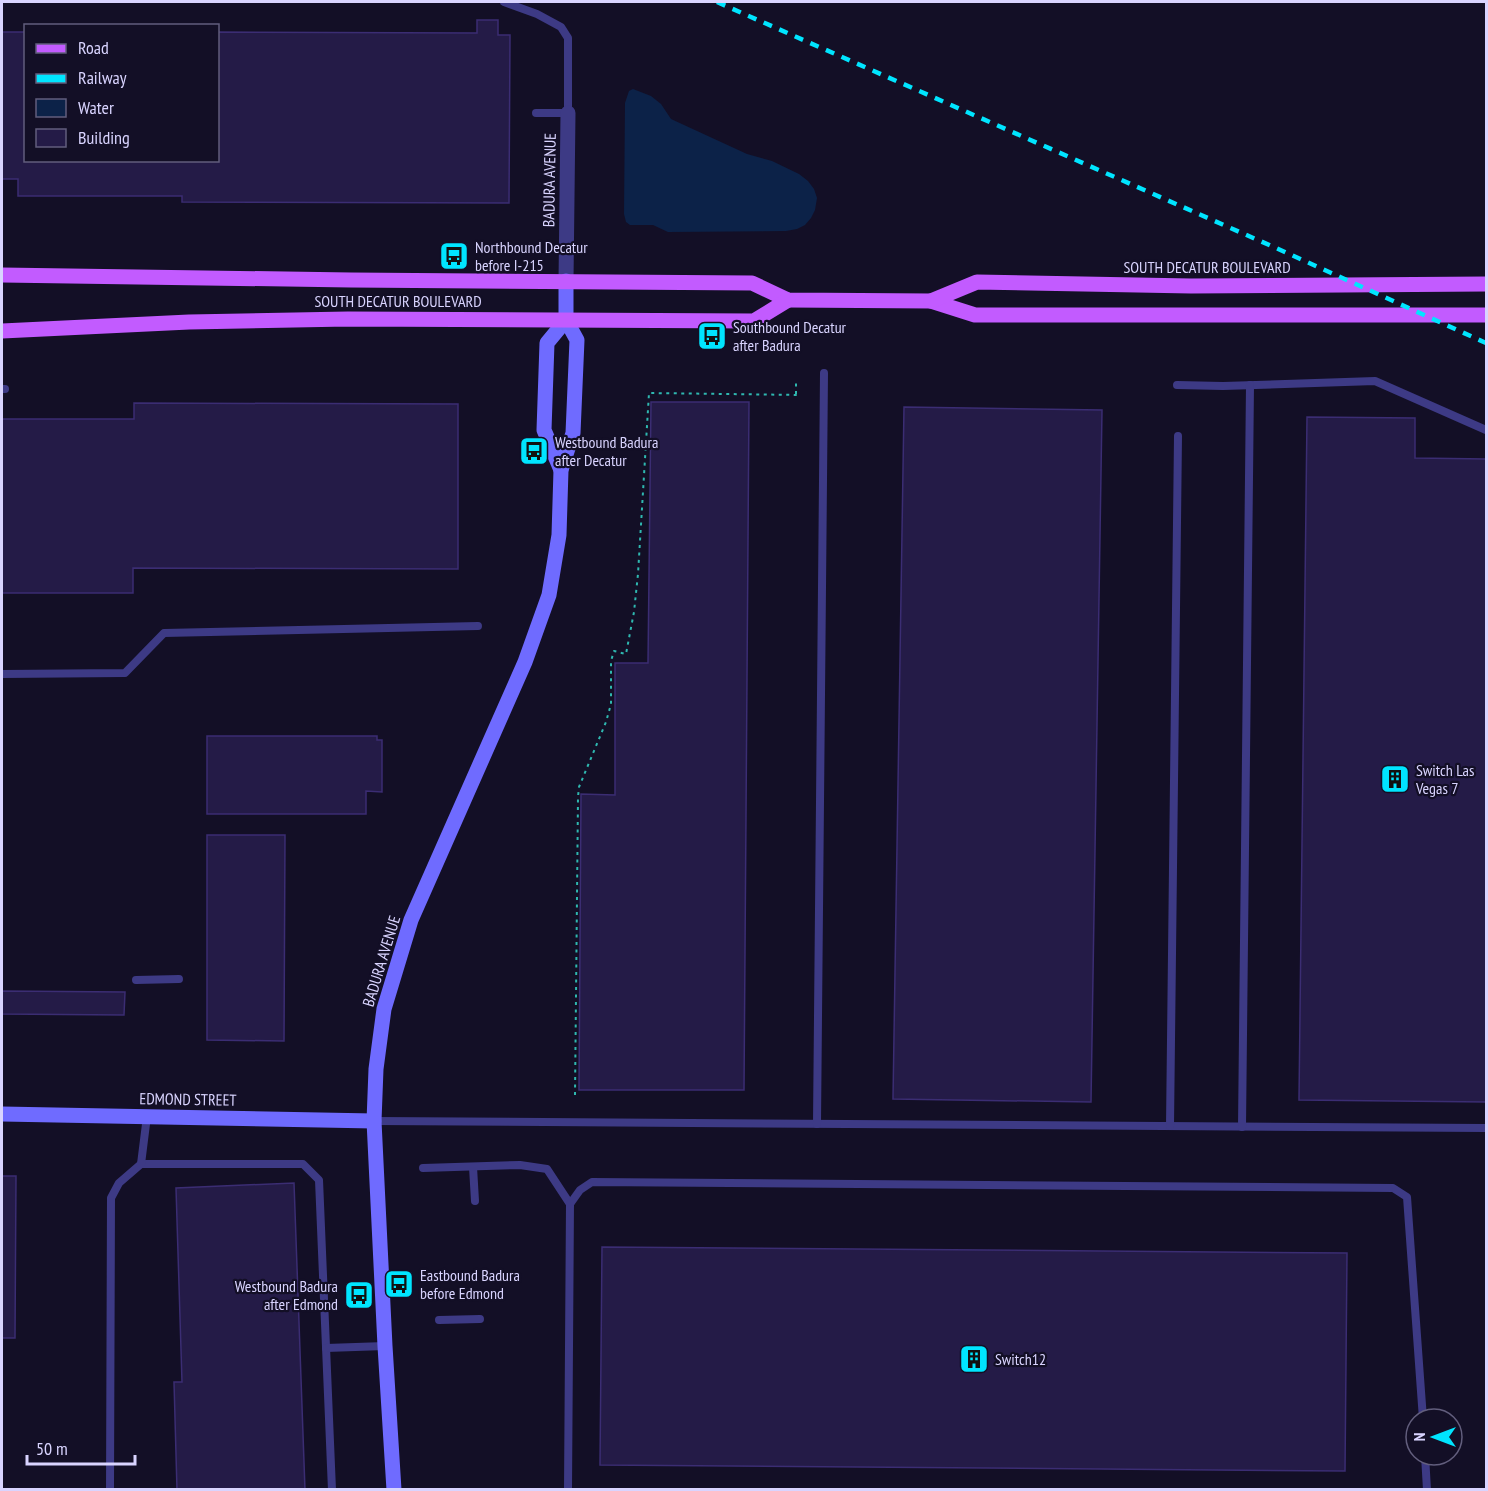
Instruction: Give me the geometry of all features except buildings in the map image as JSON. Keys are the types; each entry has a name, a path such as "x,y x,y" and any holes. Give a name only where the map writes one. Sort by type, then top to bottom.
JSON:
{"main road":[{"name":"SOUTH DECATUR BOULEVARD","path":"2,274 752,283 788,300 931,301 975,315 1486,315"},
{"name":"BADURA AVENUE","path":"394,1490 374,1121 376,1069 384,1009 411,920 525,662 549,596 559,536 561,470 573,433 577,340 566,320 566,281"},
{"name":"SOUTH DECATUR BOULEVARD","path":"931,301 976,282 1191,286 1486,284"},
{"name":"SOUTH DECATUR BOULEVARD","path":"2,331 189,322 336,319 754,321 788,300"},
{"name":"BADURA AVENUE","path":"561,470 544,430 544,419 547,343 566,320"},
{"name":"EDMOND STREET","path":"2,1114 374,1121"}],"street":[{"name":"BADURA AVENUE","path":"566,281 568,113"}],"lane":[{"path":"504,2 537,14 561,27 568,38 568,113 536,113"},
{"path":"817,1124 824,373"},
{"path":"1177,385 1375,381 1486,430"},
{"path":"1242,1127 1250,385"},
{"path":"1170,1126 1178,436"},
{"path":"2,674 125,673 164,633 478,626"},
{"path":"136,980 178,979"},
{"path":"141,1164 147,1116"},
{"path":"374,1121 1486,1128"},
{"path":"110,1490 111,1198 119,1183 141,1164 303,1164 319,1180 332,1490"},
{"path":"423,1168 520,1165 547,1169 570,1204 568,1490"},
{"path":"473,1167 475,1201"},
{"path":"570,1204 580,1190 592,1182 1393,1188 1407,1197 1422,1407"},
{"path":"439,1320 480,1319"},
{"path":"326,1348 385,1346"},
{"path":"1426,1467 1427,1490"}],"path":[{"path":"796,382 796,395"},
{"path":"575,1095 579,787 606,722 611,704 611,661 614,651 626,654 634,612 649,393 801,395"}],"water":[{"path":"633,89 651,96 661,104 671,119 747,154 772,161 799,174 814,189 817,198 811,218 805,225 786,231 668,232 653,225 630,225 626,222 624,214 625,103 629,91"}],"railway":[{"path":"717,2 1486,343"}],"place":[{"name":"Northbound Decatur before I-215","path":"454,256"},
{"name":"Southbound Decatur after Badura","path":"712,336"},
{"name":"Westbound Badura after Decatur","path":"534,451"},
{"name":"Switch Las Vegas 7","path":"1395,779"},
{"name":"Eastbound Badura before Edmond","path":"399,1284"},
{"name":"Westbound Badura after Edmond","path":"359,1295"},
{"name":"Switch12","path":"974,1359"}]}
